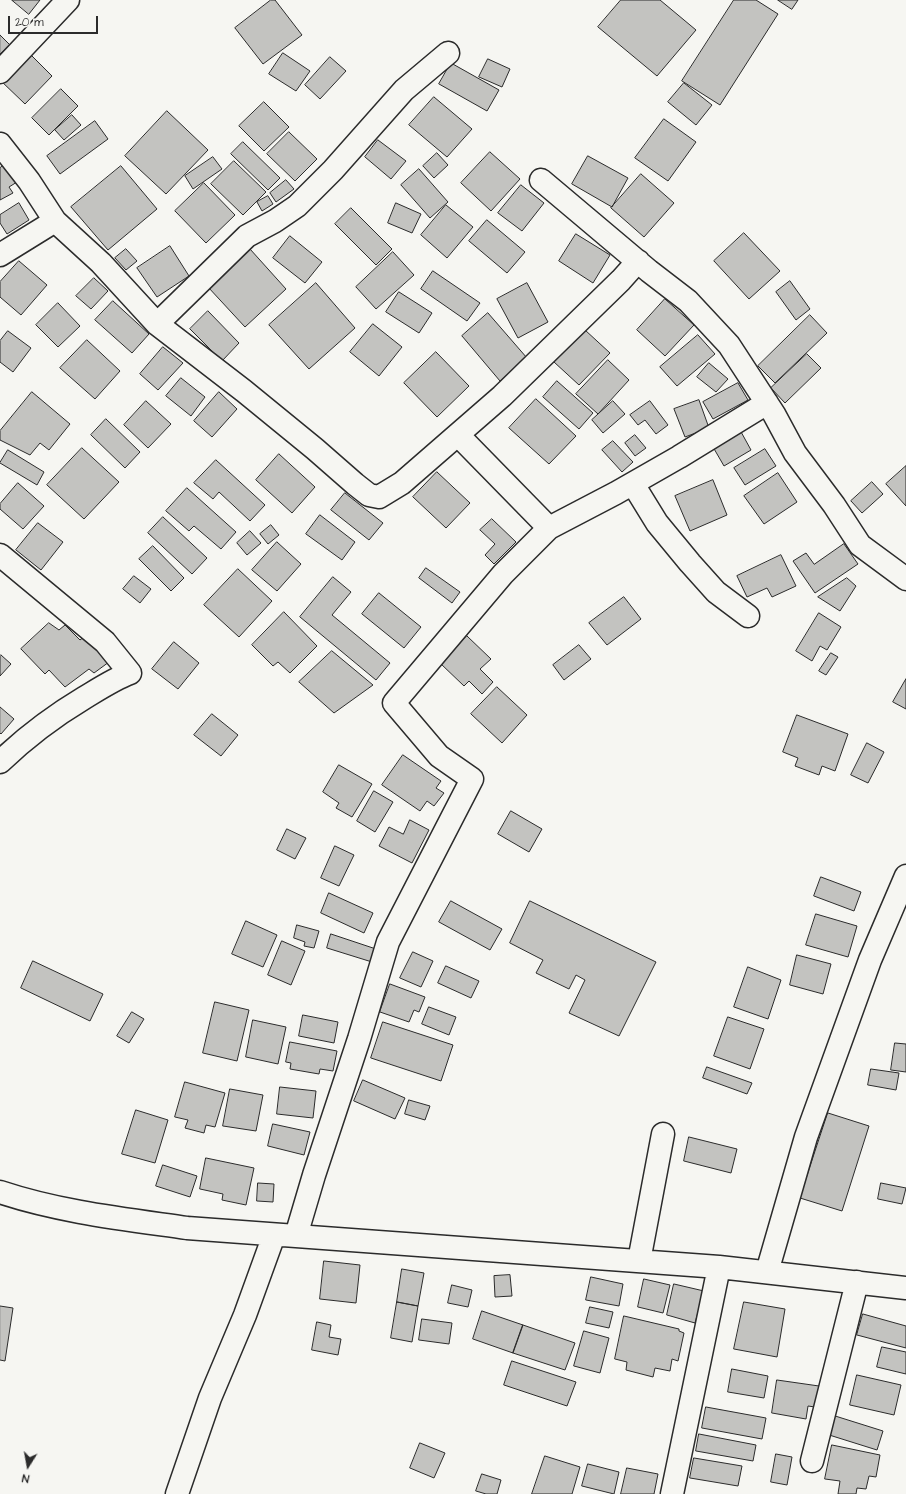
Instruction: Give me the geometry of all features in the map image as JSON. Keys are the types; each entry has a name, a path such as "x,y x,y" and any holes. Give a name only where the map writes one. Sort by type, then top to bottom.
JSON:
{"street":[{"path":"0,72 68,0"},
{"path":"158,324 247,236 275,221 297,206 333,170 404,90 448,53"},
{"path":"0,144 29,181 55,221 101,263 158,324 244,391 369,495 379,497 390,492 407,479 502,396 616,285 638,261"},
{"path":"541,180 649,271 688,301 729,346 767,403 795,453 834,505 860,545 906,579"},
{"path":"0,255 55,221"},
{"path":"298,1236 298,1229 314,1175 359,1039 388,942 472,779 440,756 394,703 416,679 503,574 548,528 633,484 767,403"},
{"path":"458,435 548,528"},
{"path":"633,484 657,523 690,563 716,592 748,616"},
{"path":"0,555 105,642 130,673 57,714 13,749 0,762"},
{"path":"767,1272 806,1137 870,960 906,876"},
{"path":"639,1261 663,1134"},
{"path":"0,1192 27,1201 107,1216 187,1228 719,1267 906,1288"},
{"path":"177,1494 210,1398 245,1315 274,1235"},
{"path":"672,1494 719,1267"},
{"path":"812,1461 858,1282"}],"building":[{"path":"12,0 40,0 29,14"},
{"path":"271,0 275,0 302,35 263,64 235,28"},
{"path":"621,0 660,0 696,30 657,76 598,27"},
{"path":"734,0 756,0 778,14 720,105 682,81"},
{"path":"778,0 798,0 792,9"},
{"path":"0,35 10,45 0,54"},
{"path":"29,53 52,76 25,104 0,80"},
{"path":"283,53 310,71 296,91 269,74"},
{"path":"330,57 346,71 320,99 305,85"},
{"path":"488,59 510,69 502,87 479,77"},
{"path":"451,63 499,90 487,111 439,84"},
{"path":"684,83 712,105 696,125 668,102"},
{"path":"61,89 78,106 49,135 32,118"},
{"path":"434,97 472,129 447,157 409,125"},
{"path":"264,102 289,127 264,151 239,126"},
{"path":"167,111 208,150 166,194 125,156"},
{"path":"72,115 81,125 64,140 55,130"},
{"path":"664,119 696,142 668,181 635,158"},
{"path":"95,121 108,139 60,174 47,156"},
{"path":"289,132 317,159 295,181 267,154"},
{"path":"378,140 406,161 391,179 365,157"},
{"path":"243,142 280,178 268,190 231,154"},
{"path":"490,152 520,179 491,211 461,183"},
{"path":"437,153 448,165 434,178 423,166"},
{"path":"588,156 628,178 612,207 572,184"},
{"path":"213,157 222,169 193,189 185,176"},
{"path":"234,161 266,192 243,215 211,184"},
{"path":"6,164 17,182 9,187 13,193 0,200 0,168"},
{"path":"121,166 157,209 108,250 71,207"},
{"path":"419,169 448,202 430,218 401,185"},
{"path":"641,174 674,203 644,237 611,208"},
{"path":"286,180 294,189 276,202 270,193"},
{"path":"204,183 235,215 206,243 175,211"},
{"path":"521,185 544,203 522,231 498,213"},
{"path":"268,196 273,204 262,211 257,202"},
{"path":"19,203 29,220 7,234 0,223 0,215"},
{"path":"396,203 421,214 412,233 388,223"},
{"path":"446,205 473,227 447,258 421,235"},
{"path":"351,208 392,249 376,265 335,224"},
{"path":"487,220 525,252 507,273 469,241"},
{"path":"744,233 780,271 749,299 714,261"},
{"path":"576,234 610,255 593,283 559,261"},
{"path":"290,236 322,262 305,283 273,258"},
{"path":"170,246 189,276 157,297 137,268"},
{"path":"126,249 137,261 126,270 115,258"},
{"path":"250,249 286,289 245,327 208,287"},
{"path":"393,252 414,275 376,309 356,287"},
{"path":"19,261 47,285 21,315 0,297 0,282"},
{"path":"433,271 480,303 467,321 421,289"},
{"path":"94,278 108,291 91,309 76,296"},
{"path":"790,281 810,309 796,320 776,292"},
{"path":"316,283 355,328 309,369 269,325"},
{"path":"527,283 548,322 518,338 497,299"},
{"path":"399,292 432,313 419,333 386,312"},
{"path":"665,299 694,325 665,356 637,330"},
{"path":"113,301 149,334 132,353 95,320"},
{"path":"58,303 80,326 58,347 36,325"},
{"path":"208,311 239,343 222,361 190,329"},
{"path":"488,313 527,358 500,381 462,336"},
{"path":"810,315 827,333 775,383 758,366"},
{"path":"373,324 402,347 379,376 350,352"},
{"path":"585,330 610,353 579,385 554,362"},
{"path":"8,331 31,348 13,372 0,362 0,341"},
{"path":"698,335 715,354 677,386 660,367"},
{"path":"87,340 120,371 95,399 60,368"},
{"path":"163,347 183,363 158,390 140,374"},
{"path":"436,352 469,386 437,417 404,383"},
{"path":"807,354 821,368 785,403 771,388"},
{"path":"608,360 629,380 598,414 576,394"},
{"path":"709,363 728,379 716,392 697,377"},
{"path":"181,378 205,397 191,416 166,396"},
{"path":"557,381 593,413 579,429 543,397"},
{"path":"738,383 748,400 713,419 703,402"},
{"path":"32,392 70,424 49,450 40,443 30,455 0,440 0,431"},
{"path":"219,392 237,409 212,437 194,421"},
{"path":"536,399 576,436 549,464 509,428"},
{"path":"699,400 709,428 685,437 674,409"},
{"path":"146,401 171,424 148,448 124,425"},
{"path":"613,401 625,414 603,433 592,420"},
{"path":"650,401 668,425 656,434 645,420 638,425 630,415"},
{"path":"106,419 140,452 125,468 91,435"},
{"path":"740,430 751,450 724,466 713,447"},
{"path":"635,435 646,448 635,456 625,443"},
{"path":"613,441 633,462 622,472 602,450"},
{"path":"82,448 119,482 84,519 47,485"},
{"path":"765,449 776,466 745,485 734,468"},
{"path":"8,450 44,472 37,485 0,463"},
{"path":"279,454 315,487 292,513 256,480"},
{"path":"216,460 265,505 250,521 219,492 213,499 194,483"},
{"path":"906,466 906,506 886,484"},
{"path":"437,472 470,503 446,528 413,497"},
{"path":"778,473 797,502 764,524 744,496"},
{"path":"713,480 727,515 690,531 675,496"},
{"path":"872,482 883,494 862,513 851,501"},
{"path":"18,483 44,506 23,529 0,509 0,504"},
{"path":"187,488 236,532 221,549 194,526 189,531 166,511"},
{"path":"345,493 383,523 369,540 331,510"},
{"path":"320,515 355,542 342,560 306,534"},
{"path":"163,517 207,558 192,574 148,533"},
{"path":"492,519 516,542 494,564 485,555 495,544 480,530"},
{"path":"38,523 63,542 41,570 16,550"},
{"path":"271,525 279,535 268,544 260,534"},
{"path":"250,531 261,543 247,555 237,543"},
{"path":"277,542 301,564 277,591 252,570"},
{"path":"844,544 858,564 815,593 793,561 806,553 814,564"},
{"path":"153,546 184,578 171,591 139,559"},
{"path":"781,555 796,586 772,597 767,588 747,597 737,576"},
{"path":"426,568 460,592 452,603 419,578"},
{"path":"238,569 272,601 239,637 204,605"},
{"path":"134,576 151,589 140,603 123,589"},
{"path":"333,577 351,592 332,615 390,663 376,680 300,617"},
{"path":"847,578 856,586 840,611 818,597"},
{"path":"379,593 421,627 404,648 362,614"},
{"path":"624,597 641,619 607,645 589,623"},
{"path":"284,612 317,646 290,673 278,662 273,666 252,645"},
{"path":"819,613 841,627 827,650 820,646 812,661 796,651"},
{"path":"49,623 59,630 65,625 80,640 85,636 109,662 94,673 89,669 65,687 49,670 45,674 21,649"},
{"path":"467,636 491,659 480,669 493,682 482,694 469,681 464,686 440,663"},
{"path":"174,642 199,663 178,689 152,669"},
{"path":"579,645 591,659 564,680 553,665"},
{"path":"332,651 373,685 334,713 299,682"},
{"path":"831,653 838,657 826,675 819,671"},
{"path":"1,655 11,664 0,676 0,656"},
{"path":"906,679 906,709 893,702"},
{"path":"497,687 527,715 502,743 471,714"},
{"path":"0,707 14,719 1,734 0,733"},
{"path":"212,714 238,735 221,756 194,735"},
{"path":"797,715 848,734 835,771 822,766 819,775 795,766 798,758 783,752"},
{"path":"867,743 884,752 868,783 851,775"},
{"path":"403,755 441,781 436,788 444,793 434,806 427,801 420,811 382,785"},
{"path":"339,765 372,784 352,817 336,808 339,803 323,792"},
{"path":"374,791 393,802 375,832 357,821"},
{"path":"511,811 542,829 529,852 498,834"},
{"path":"410,820 429,830 412,863 379,846 389,827 403,834"},
{"path":"287,829 306,838 295,859 277,850"},
{"path":"335,846 354,855 339,886 321,878"},
{"path":"821,877 861,892 854,911 814,896"},
{"path":"329,893 373,913 364,933 321,913"},
{"path":"451,901 502,929 490,950 439,922"},
{"path":"530,901 656,962 619,1036 569,1013 585,980 576,975 569,989 536,973 543,960 510,943"},
{"path":"816,914 857,926 848,957 806,945"},
{"path":"246,921 277,935 263,967 232,954"},
{"path":"297,925 319,931 314,948 304,946 305,942 294,938"},
{"path":"331,934 376,949 372,962 327,948"},
{"path":"282,941 305,951 291,985 268,975"},
{"path":"413,952 433,961 421,987 400,978"},
{"path":"797,955 831,964 823,994 790,985"},
{"path":"33,961 103,994 90,1021 21,988"},
{"path":"446,966 479,981 471,998 438,983"},
{"path":"748,967 781,980 768,1019 734,1007"},
{"path":"390,984 425,997 419,1012 414,1010 409,1022 380,1012"},
{"path":"215,1002 249,1010 237,1061 203,1053"},
{"path":"429,1007 456,1017 449,1035 422,1024"},
{"path":"132,1012 144,1019 129,1043 117,1036"},
{"path":"303,1015 338,1022 334,1043 299,1036"},
{"path":"728,1017 764,1029 750,1069 714,1056"},
{"path":"253,1020 286,1027 278,1064 246,1057"},
{"path":"383,1022 453,1045 441,1081 371,1058"},
{"path":"290,1042 337,1051 333,1071 320,1069 319,1074 290,1069 291,1063 286,1062"},
{"path":"895,1043 906,1044 906,1072 891,1070"},
{"path":"707,1067 752,1083 747,1094 703,1078"},
{"path":"871,1069 899,1073 896,1090 868,1085"},
{"path":"363,1080 405,1098 395,1119 354,1101"},
{"path":"185,1082 225,1093 215,1127 206,1125 204,1133 185,1128 188,1120 175,1117"},
{"path":"280,1087 316,1091 313,1118 277,1114"},
{"path":"230,1089 263,1095 256,1131 223,1126"},
{"path":"409,1100 430,1106 425,1120 405,1114"},
{"path":"136,1110 168,1120 155,1163 122,1154"},
{"path":"828,1113 869,1126 842,1211 800,1198"},
{"path":"273,1124 310,1132 304,1155 268,1146"},
{"path":"689,1137 737,1149 731,1173 684,1161"},
{"path":"206,1158 254,1168 246,1205 222,1200 223,1194 200,1189"},
{"path":"163,1165 197,1176 190,1197 156,1186"},
{"path":"258,1183 274,1184 273,1202 257,1201"},
{"path":"881,1183 906,1188 902,1204 878,1199"},
{"path":"324,1261 360,1265 356,1303 320,1299"},
{"path":"402,1269 424,1273 418,1306 397,1302"},
{"path":"510,1275 512,1296 495,1297 494,1276"},
{"path":"591,1277 623,1284 619,1306 586,1300"},
{"path":"644,1279 670,1285 663,1313 638,1307"},
{"path":"674,1284 704,1291 695,1323 667,1315"},
{"path":"452,1285 472,1290 468,1307 448,1303"},
{"path":"397,1302 418,1306 412,1342 391,1338"},
{"path":"744,1302 785,1309 777,1357 734,1349"},
{"path":"0,1306 13,1308 5,1361 0,1360"},
{"path":"590,1307 613,1312 609,1328 586,1323"},
{"path":"482,1311 523,1325 513,1353 473,1339"},
{"path":"863,1314 906,1326 906,1348 857,1335"},
{"path":"624,1316 679,1329 679,1331 684,1333 678,1361 672,1359 670,1371 655,1368 653,1377 626,1370 627,1362 615,1359"},
{"path":"422,1319 452,1323 449,1344 419,1340"},
{"path":"317,1322 331,1325 329,1337 341,1339 338,1355 312,1350"},
{"path":"523,1325 575,1343 565,1370 513,1353"},
{"path":"584,1331 609,1338 600,1373 574,1366"},
{"path":"882,1347 906,1352 906,1374 877,1367"},
{"path":"512,1361 576,1382 567,1406 504,1385"},
{"path":"732,1369 768,1376 764,1398 728,1392"},
{"path":"857,1375 901,1385 894,1415 850,1405"},
{"path":"777,1380 819,1386 815,1407 808,1406 806,1419 772,1413"},
{"path":"706,1407 766,1418 762,1439 702,1428"},
{"path":"832,1415 883,1431 877,1450 826,1434"},
{"path":"699,1434 756,1445 753,1461 696,1451"},
{"path":"420,1443 445,1453 434,1478 410,1468"},
{"path":"832,1445 880,1455 876,1477 869,1476 866,1489 857,1488 856,1494 838,1494 840,1481 825,1479"},
{"path":"776,1454 792,1457 787,1485 771,1482"},
{"path":"545,1456 580,1467 572,1494 532,1494"},
{"path":"694,1458 742,1466 738,1486 690,1478"},
{"path":"588,1464 619,1472 614,1494 582,1486"},
{"path":"627,1468 658,1474 654,1494 621,1494"},
{"path":"482,1474 501,1480 497,1494 486,1494 476,1491"}]}
